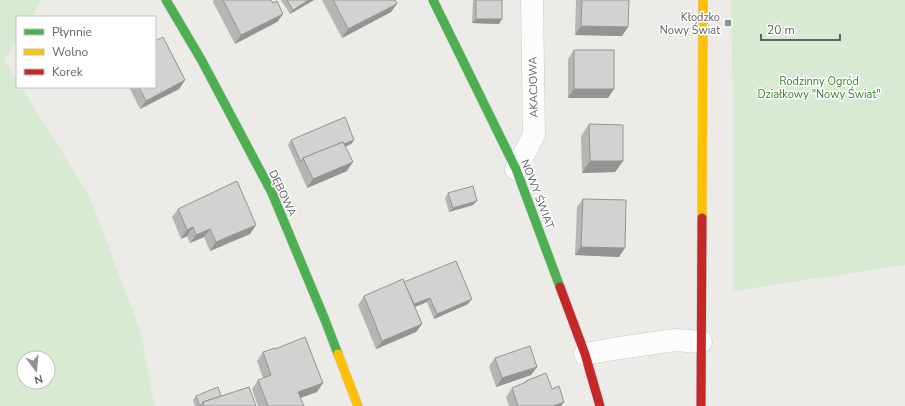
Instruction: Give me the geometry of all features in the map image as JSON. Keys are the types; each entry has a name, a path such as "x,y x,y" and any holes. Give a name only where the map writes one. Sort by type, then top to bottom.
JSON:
{"street":[{"name":"DĘBOWA","path":"166,0 202,61 272,193 325,320 358,406"},
{"name":"NOWY ŚWIAT","path":"433,0 516,169 585,354 600,406"},
{"name":"AKACJOWA","path":"516,169 534,135 532,0"},
{"path":"701,406 703,0"},
{"path":"585,354 675,340 701,342"}],"green space":[{"path":"0,0 41,0 32,16 16,16 16,41 4,60 16,78 16,88 22,88 89,195 140,330 155,406 0,406"},
{"name":"Rodzinny Ogród Działkowy \"Nowy Świat\"","path":"731,0 905,0 905,265 734,291"}],"building":[{"path":"223,0 271,0 273,3 277,1 283,14 241,35"},
{"path":"287,0 309,0 293,10"},
{"path":"333,0 395,0 397,4 348,29"},
{"path":"476,0 502,0 502,19 476,19"},
{"path":"582,0 629,0 628,27 581,26"},
{"path":"163,37 185,80 146,101 140,88 156,88 156,40"},
{"path":"574,50 614,50 614,89 574,89"},
{"path":"345,117 354,140 344,144 343,142 303,158 301,162 291,140"},
{"path":"589,124 623,125 623,161 590,161"},
{"path":"343,142 353,162 313,179 303,158"},
{"path":"237,181 256,225 216,242 210,229 196,235 193,227 187,230 178,209"},
{"path":"473,186 477,201 453,208 448,193"},
{"path":"583,199 626,200 625,248 581,247"},
{"path":"456,261 472,299 437,314 430,298 414,304 404,282"},
{"path":"403,279 422,324 382,341 364,296"},
{"path":"305,337 323,383 298,392 304,406 268,406 258,380 271,375 263,352 275,349"},
{"path":"530,346 537,367 502,378 495,358"},
{"path":"546,373 552,389 559,386 564,402 553,406 518,406 512,388"},
{"path":"218,387 221,396 203,402 200,406 196,396"},
{"path":"249,387 256,406 204,406 203,402"}],"traffic: fast":[{"path":"166,0 202,61 272,193 338,354"},
{"path":"433,0 516,169 560,287"}],"traffic: slow":[{"path":"702,218 703,0"},
{"path":"338,354 358,406"}],"traffic: jam":[{"path":"701,406 702,218"},
{"path":"560,287 585,354 600,406"}],"place":[{"name":"Kłodzko Nowy Świat","path":"728,23"}]}
